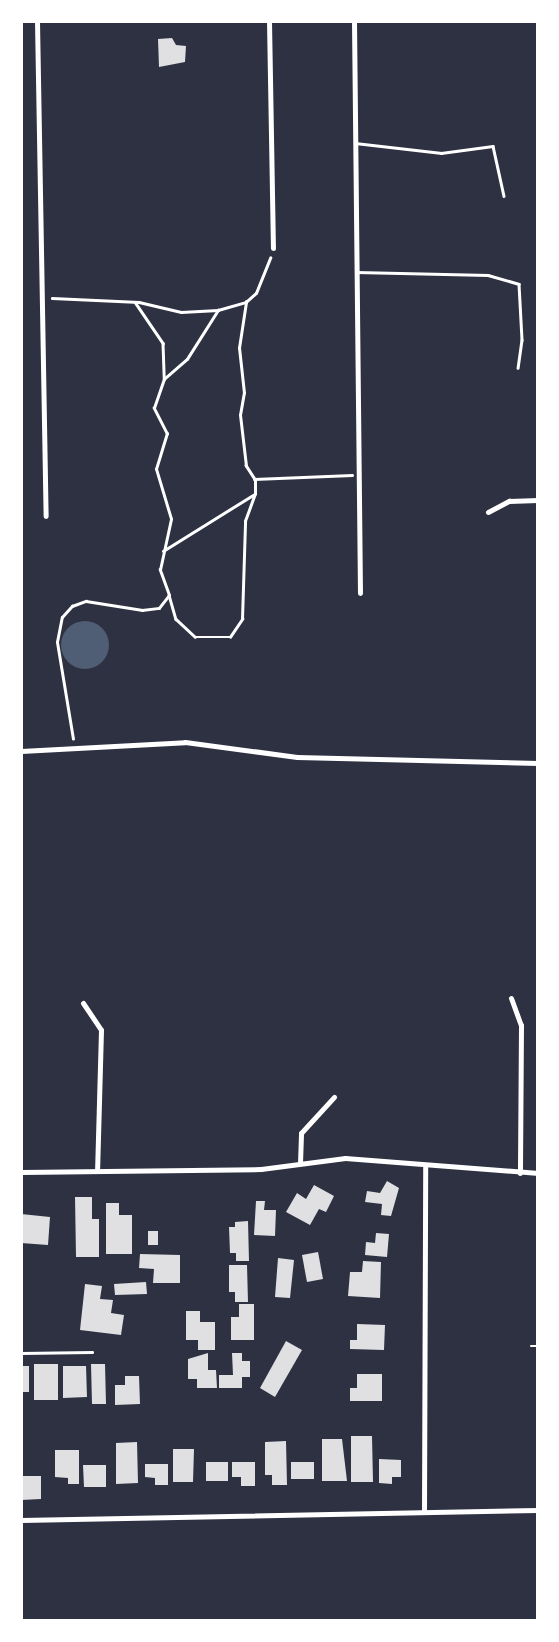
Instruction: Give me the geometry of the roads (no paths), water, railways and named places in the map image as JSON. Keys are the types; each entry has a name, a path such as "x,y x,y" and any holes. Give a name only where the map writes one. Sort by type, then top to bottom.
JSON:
{"street":[{"path":"37,21 46,516"},
{"path":"269,21 273,248"},
{"path":"354,21 360,593"},
{"path":"488,512 509,501 538,500"},
{"path":"21,751 185,742 297,757 538,763"},
{"path":"511,998 521,1025 520,1173"},
{"path":"83,1003 101,1030 97,1171"},
{"path":"300,1163 301,1133 334,1097"},
{"path":"21,1172 261,1169 300,1163 385,1158 425,1165 538,1173"},
{"path":"424,1512 425,1165"},
{"path":"21,1520 538,1510"}],"lane":[{"path":"355,143 441,153 493,146 505,196"},
{"path":"355,272 488,275 519,284 522,340 518,368"},
{"path":"531,1346 538,1346"},
{"path":"21,1353 92,1352"}],"water":[{"path":"85,621 94,622 102,628 108,636 108,654 102,662 94,668 85,669 76,668 68,662 62,654 61,645 62,636 68,628 76,622"}]}
